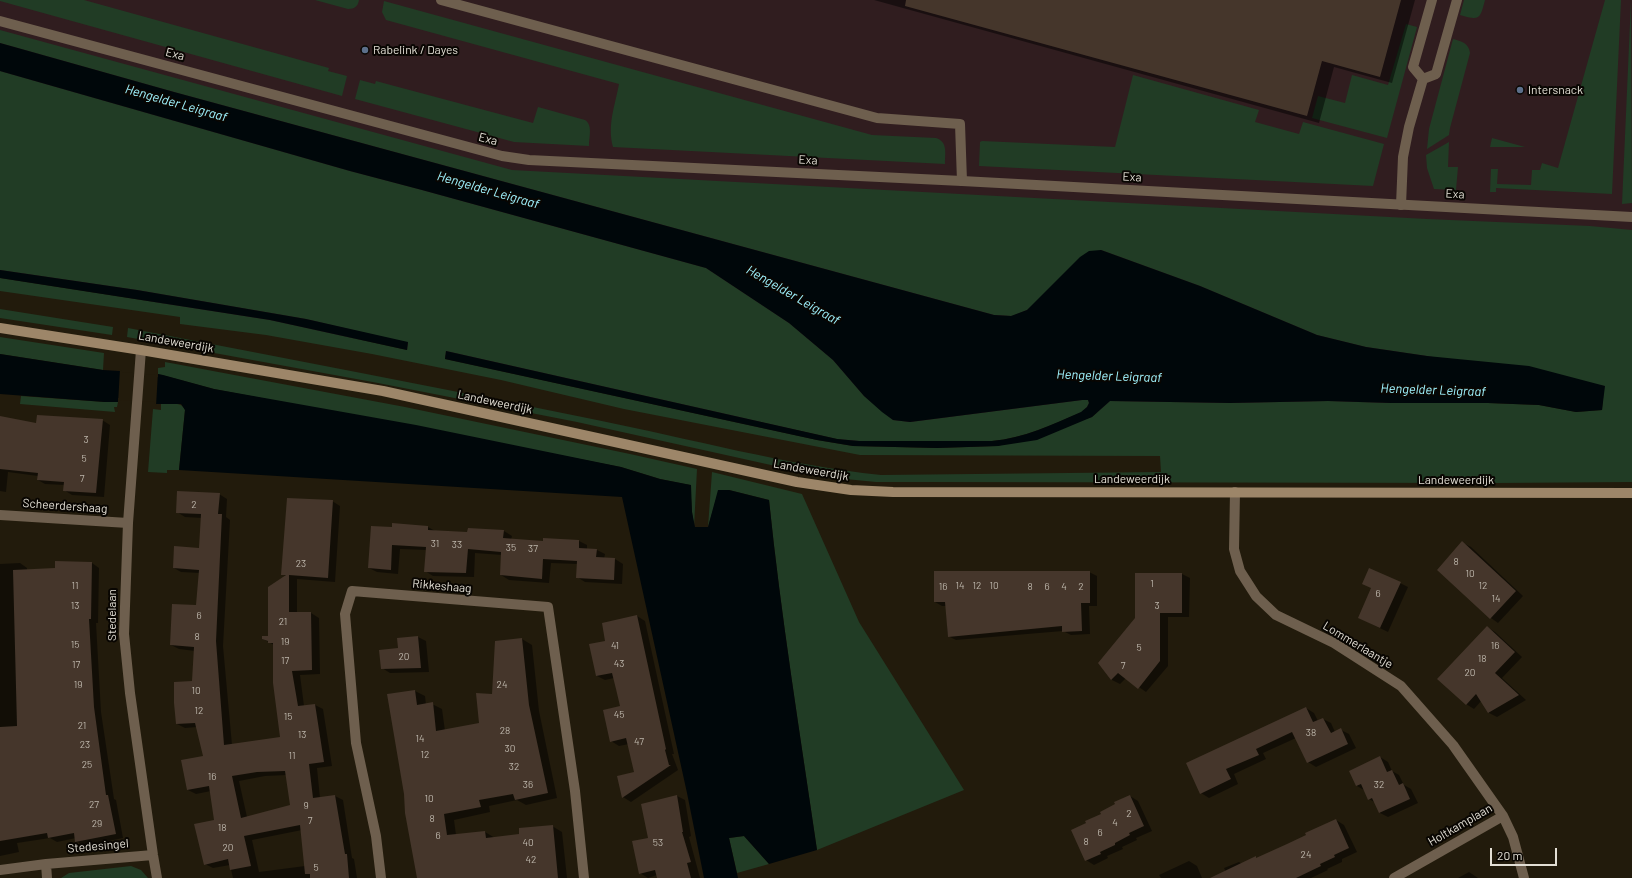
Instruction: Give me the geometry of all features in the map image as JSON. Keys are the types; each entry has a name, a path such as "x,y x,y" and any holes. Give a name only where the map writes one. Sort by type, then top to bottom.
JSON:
{"street":[{"path":"442,0 877,118 960,124 962,181"},
{"path":"1423,79 1412,67 1432,0"},
{"path":"1423,79 1436,74 1457,0"},
{"name":"Exa","path":"0,21 502,156 529,160 1632,216"},
{"path":"1401,205 1404,152 1409,127 1423,79"},
{"name":"Landeweerdijk","path":"0,328 383,391 797,482 851,490 892,492 1632,493"},
{"name":"Stedelaan","path":"141,350 128,523 124,634 130,693 157,878"},
{"name":"Lommerlaantje","path":"1236,492 1234,549 1240,570 1256,596 1276,615 1334,643 1401,686 1453,745 1503,816"},
{"name":"Scheerdershaag","path":"0,515 128,523"},
{"name":"Rikkeshaag","path":"382,878 376,836 356,743 345,614 352,591 548,607 575,791 584,878"},
{"name":"Holtkamplaan","path":"1394,878 1503,816 1513,837 1524,878"},
{"name":"Stedesingel","path":"0,870 46,864 153,855"},
{"path":"46,864 47,878"}],"shaded area":[{"path":"0,0 1632,0 1632,399 1604,397 1087,413 867,445 445,355 0,274"}],"green space":[{"path":"0,0 84,0 329,68 328,71 347,76 342,96"},
{"path":"315,0 359,0 356,7 348,9"},
{"path":"1464,0 1485,0 1482,11 1478,17 1472,18 1460,15"},
{"path":"1605,0 1621,0 1612,194 1496,188 1496,192 1490,192 1491,169 1498,169 1497,184 1531,185 1532,170 1540,170 1542,163 1558,168"},
{"path":"1631,0 1632,203 1622,204"},
{"path":"384,1 872,135 936,138 944,145 945,164 613,147 611,139 611,123 619,84 386,20 382,12"},
{"path":"1406,24 1417,27 1387,138 1312,118 1318,96 1345,103 1352,75 1388,85"},
{"path":"0,30 512,170 1427,219 1590,226 1632,230 1632,482 876,482 825,477 577,422 378,383 127,337 128,328 538,408 633,427 739,451 845,471 881,475 1161,472 1160,456 860,455 624,409 501,380 372,354 266,335 180,324 180,317 0,291 0,278 270,320 407,350 408,343 306,319 137,290 0,270 0,71 350,171 706,268 789,323 833,360 864,396 893,420 910,422 1082,400 1088,400 1089,403 1082,412 1060,422 1027,434 992,441 859,441 837,439 446,351 445,359 817,440 853,446 937,448 998,446 1092,417 1110,401 1230,403 1328,401 1391,403 1488,403 1539,405 1576,412 1602,410 1604,386 1366,347 1317,335 1200,286 1101,250 1027,310 1012,316 994,315 174,92 0,43"},
{"path":"1453,39 1466,45 1470,53 1449,135 1427,149 1429,129"},
{"path":"1133,75 1259,110 1255,122 1299,134 1303,122 1384,144 1373,186 979,166 980,142 982,141 1115,147"},
{"path":"360,80 375,84 376,81 533,123 538,107 585,120 590,128 589,146 514,142 355,99"},
{"path":"1492,138 1525,147 1490,147"},
{"path":"1449,142 1448,167 1458,167 1456,190 1434,189 1427,168 1426,155"},
{"path":"0,309 113,327 112,335 0,318"},
{"path":"0,337 104,353 103,370 0,354"},
{"path":"165,362 405,407 697,469 694,527 690,485 660,479 621,467 214,389 158,374 158,368 165,367"},
{"path":"21,396 118,402 117,407 114,407 115,412 20,404"},
{"path":"161,404 178,404 185,410 179,470 167,470 167,473 148,472 153,409 161,410"},
{"path":"712,472 802,494 859,622 964,790 817,850 785,631 769,500 729,490 719,490 708,527"},
{"path":"744,836 769,864 737,873 729,838"},
{"path":"131,866 141,870 148,878 61,878 69,873"}],"water":[{"name":"Hengelder Leigraaf","path":"0,43 174,92 994,315 1011,316 1027,310 1080,257 1089,251 1101,250 1200,286 1317,335 1366,347 1427,356 1529,366 1605,386 1602,410 1576,412 1539,405 1488,403 1391,403 1328,401 1230,403 1110,401 1092,417 1037,440 998,446 937,448 853,446 817,440 445,359 446,351 837,439 859,441 992,441 1027,434 1059,422 1081,412 1089,403 1088,400 1082,400 910,422 893,420 864,396 833,360 789,323 706,268 350,171 0,71"},
{"path":"0,270 137,290 306,319 408,342 407,350 270,320 0,278"},
{"path":"0,354 103,370 120,371 120,374 158,377 158,374 214,389 416,425 621,467 660,479 691,485 692,512 695,527 708,527 718,490 729,490 769,500 785,631 817,850 769,864 744,836 729,838 738,878 704,878 687,793 622,497 179,470 185,410 181,404 156,404 156,401 118,398 118,402 105,402 0,394"}],"pier":[{"path":"120,369 122,372 156,375 158,372 156,406 154,402 120,400 120,403 118,404"}],"building":[{"path":"906,0 1401,0 1380,77 1322,61 1307,116 905,6"},
{"path":"37,415 103,419 96,493 63,491 64,482 37,480 38,473 0,469 0,416 36,423"},
{"path":"177,491 220,493 218,514 222,514 216,641 224,745 280,737 273,683 273,643 268,643 268,641 262,639 262,636 268,636 268,587 286,575 281,575 287,498 333,500 328,578 289,575 289,612 311,612 312,670 292,671 298,706 315,704 324,762 309,764 313,798 335,795 345,854 347,854 349,878 310,878 310,874 305,874 300,825 244,836 251,866 230,870 228,859 204,865 194,824 214,820 209,786 187,790 181,760 203,756 195,723 176,724 174,703 174,682 192,681 194,647 170,645 172,604 196,605 199,570 173,568 174,546 199,548 201,514 176,513","holes":["285,771 290,805 241,818 232,776 257,772"]},
{"path":"392,523 428,526 428,530 467,532 468,528 504,530 503,538 543,541 543,538 579,540 579,548 597,549 596,557 615,558 614,580 576,578 577,561 543,559 542,579 500,575 501,552 468,549 466,573 424,572 426,547 392,545 391,570 368,568 371,526 392,527"},
{"path":"1462,541 1516,591 1490,619 1437,570"},
{"path":"55,561 92,562 91,619 89,619 94,707 106,795 108,795 116,834 75,842 74,833 48,838 47,833 0,841 0,727 17,726 13,570 55,568"},
{"path":"1369,568 1401,582 1380,628 1358,618 1371,588 1362,584"},
{"path":"934,571 1090,571 1090,603 1081,603 1082,631 1062,632 1062,626 948,637 945,602 934,602"},
{"path":"1135,573 1182,573 1182,613 1160,613 1160,661 1138,689 1118,673 1111,680 1098,663 1135,618"},
{"path":"637,615 665,750 669,765 671,765 622,798 617,776 634,772 626,738 610,742 603,710 620,706 612,673 596,676 589,644 605,641 602,623"},
{"path":"1487,626 1515,652 1495,673 1519,695 1488,713 1476,694 1466,705 1437,679"},
{"path":"418,636 421,668 381,669 379,650 398,648 397,638"},
{"path":"522,638 529,705 548,793 515,800 513,794 479,800 481,807 444,814 447,835 485,831 486,838 519,834 519,828 553,825 558,878 417,878 405,813 404,794 387,694 415,690 417,705 433,702 436,731 479,723 476,693 492,694 495,641"},
{"path":"1306,707 1313,722 1323,718 1331,733 1341,728 1348,744 1307,763 1292,732 1256,749 1259,755 1226,769 1231,779 1200,794 1186,763"},
{"path":"1380,756 1387,772 1392,770 1399,785 1403,783 1410,799 1379,813 1372,798 1368,800 1361,784 1356,786 1349,771"},
{"path":"677,795 682,832 691,862 687,863 691,878 657,878 655,870 639,874 632,841 648,838 641,804"},
{"path":"1130,795 1144,826 1129,833 1130,835 1115,843 1115,845 1100,852 1101,854 1085,861 1071,830 1086,823 1085,821 1101,814 1100,812 1115,804 1114,802"},
{"path":"1336,819 1349,848 1320,864 1321,866 1296,878 1210,878 1256,856 1256,858 1287,844 1306,835 1305,833"}],"place":[{"name":"Rabelink / Dayes","path":"365,50"},
{"name":"Intersnack","path":"1520,90"}]}
